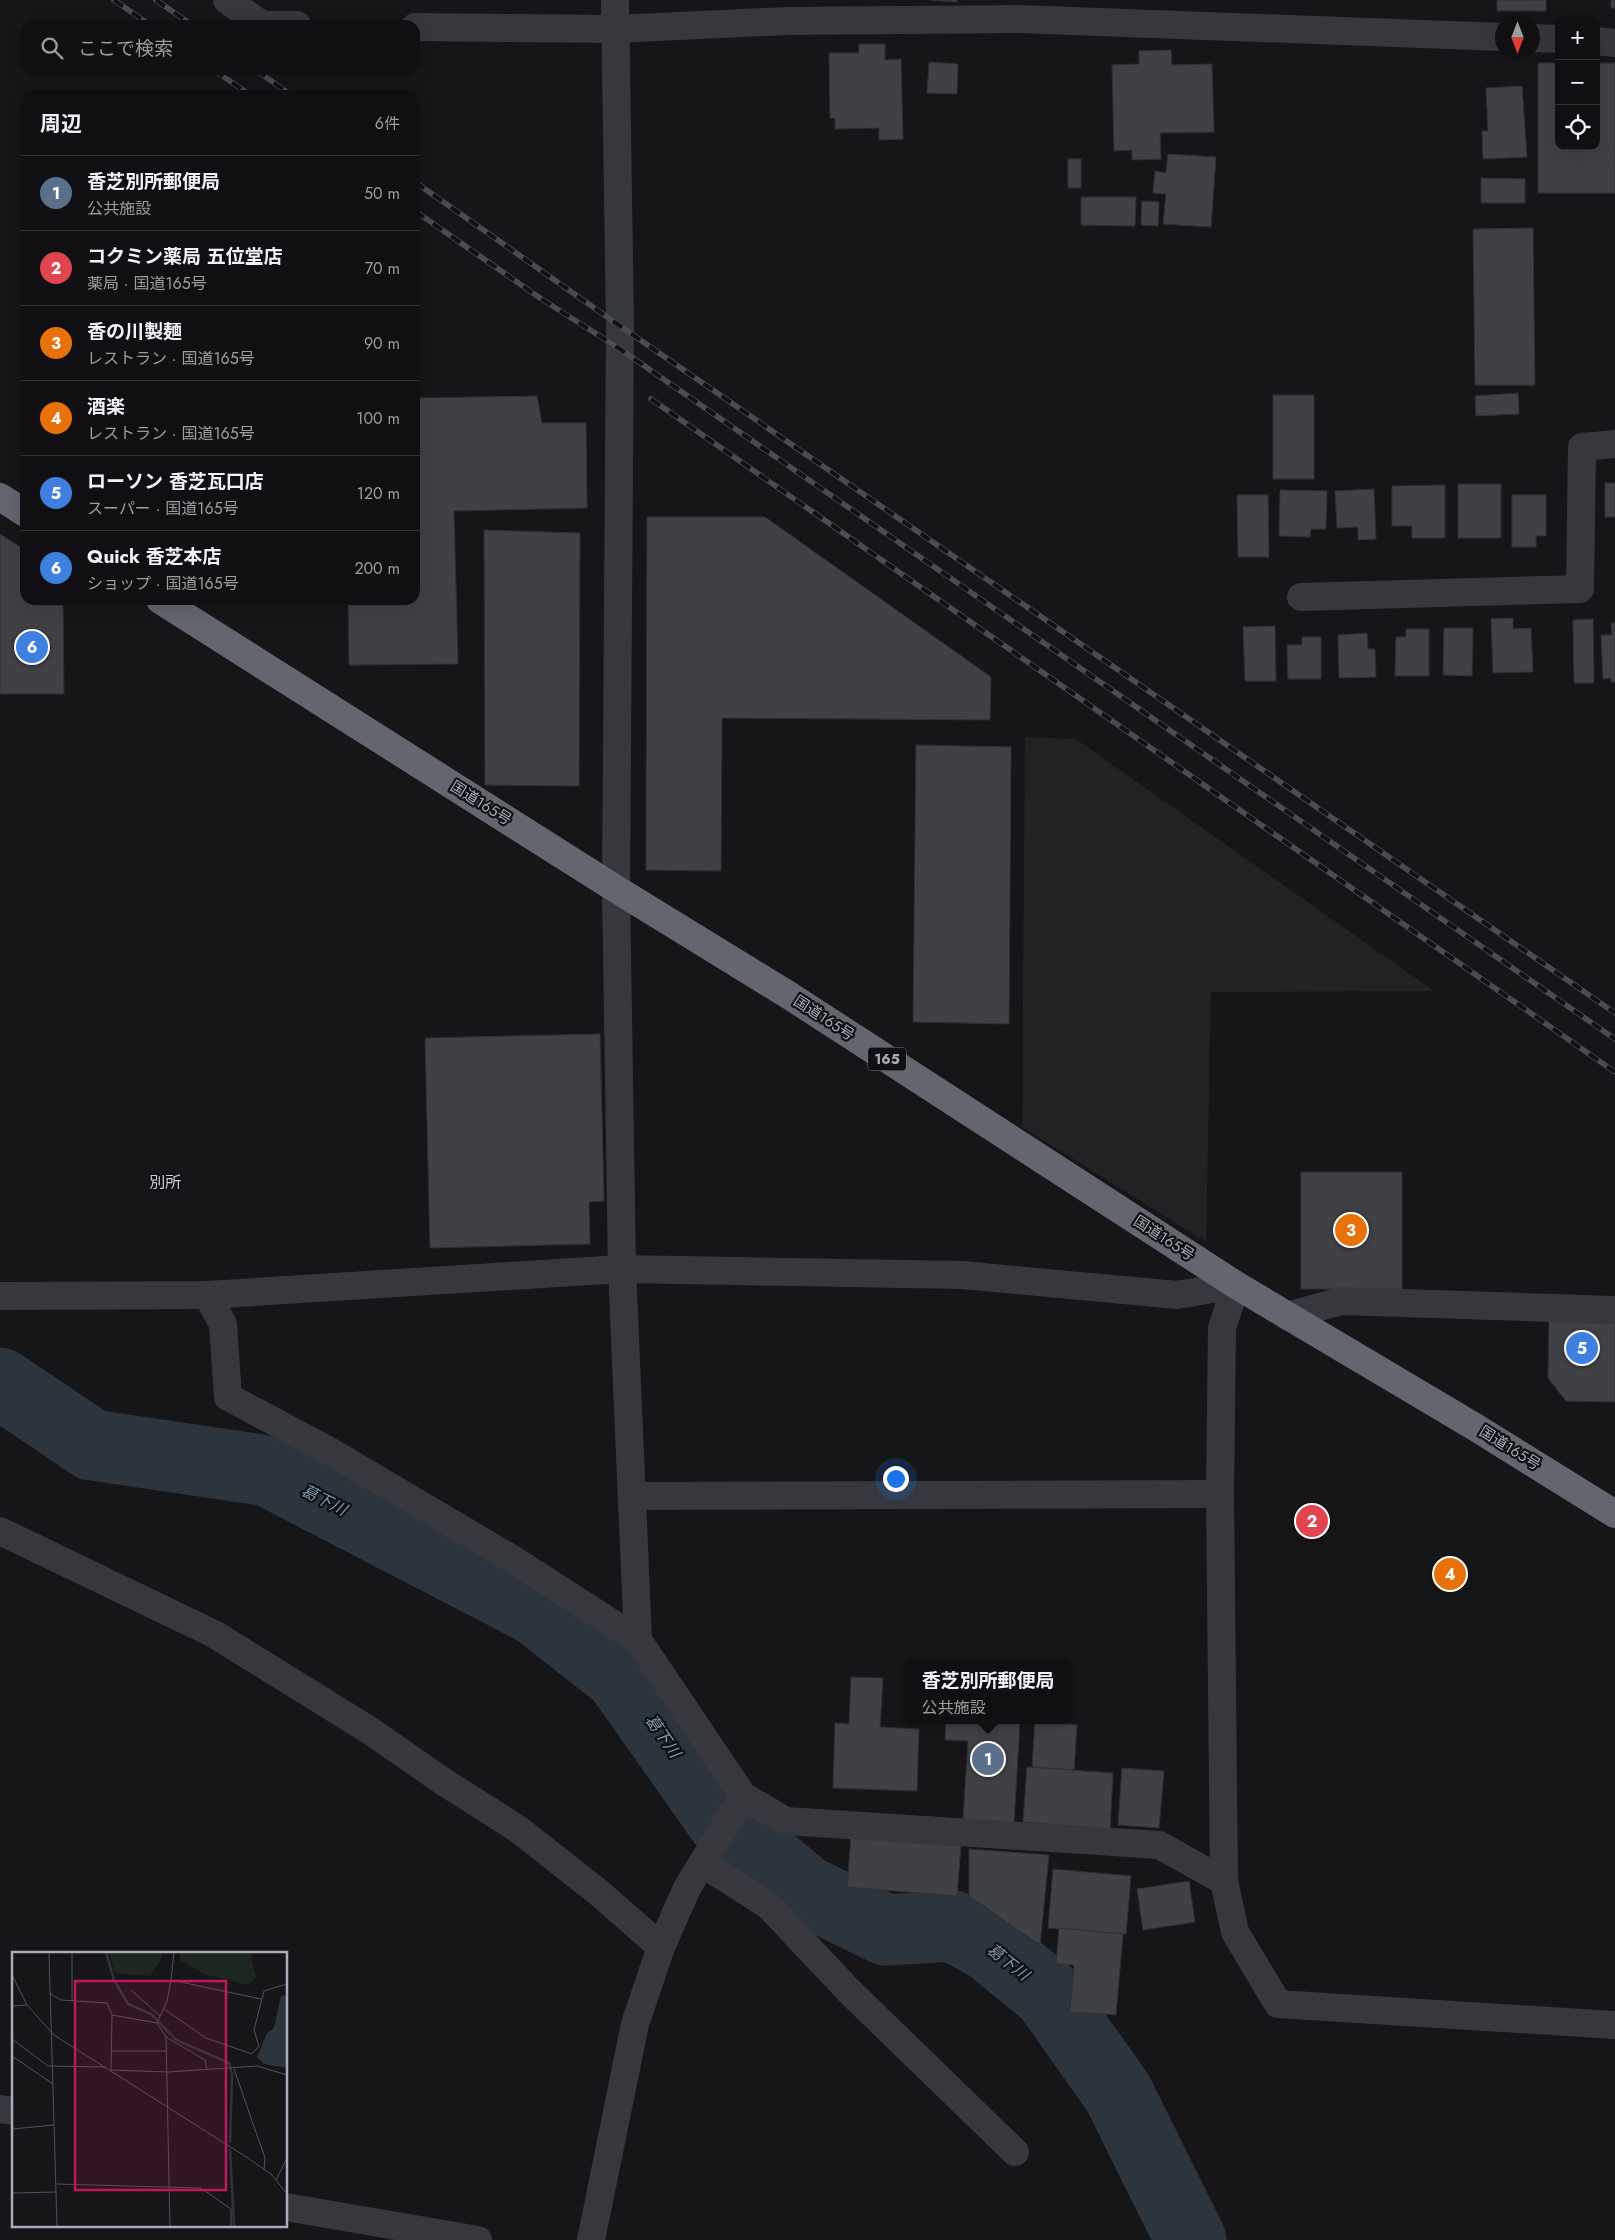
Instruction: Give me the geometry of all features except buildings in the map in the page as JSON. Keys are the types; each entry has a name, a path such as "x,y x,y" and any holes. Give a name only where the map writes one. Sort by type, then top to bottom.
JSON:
{"highway":[{"path":"0,497 20,510"},
{"name":"国道165号","path":"168,605 616,889 799,1001 1236,1285 1475,1427 1615,1514"}],"street":[{"path":"227,0 256,20"},
{"path":"615,0 620,326 616,889 622,1269 638,1640"},
{"path":"420,26 615,29 787,21 1020,19 1495,37"},
{"path":"1540,38 1555,39"},
{"path":"1600,41 1615,43"},
{"path":"1301,597 1580,589 1582,447 1615,444"},
{"path":"0,1296 208,1295 622,1269 962,1275 1177,1295 1236,1285 1222,1328 1220,1494 1224,1880 1235,1932 1278,2004 1615,2025"},
{"path":"208,1295 223,1324 228,1397 326,1449 514,1560 638,1640 743,1796 786,1821 1159,1844 1224,1880"},
{"path":"1287,1316 1341,1301 1615,1310"},
{"path":"632,1496 1220,1494"},
{"path":"0,1531 214,1634 370,1730 444,1782 518,1830 598,1892 662,1947"},
{"path":"591,2240 635,2024 662,1947 687,1888 743,1796"},
{"path":"702,1863 769,1906 849,1991 1015,2152"},
{"path":"288,2207 478,2240"}],"shaded area":[{"path":"1025,737 1076,739 1434,991 1211,992 1206,1242 1022,1127"}],"waterway":[{"name":"葛下川","path":"0,1383 92,1445 268,1471 536,1610 620,1676 723,1822 806,1891 886,1930 953,1926 989,1946 1048,1994 1118,2093 1191,2240"}],"railway":[{"path":"114,0 143,20"},
{"path":"156,0 185,20"},
{"path":"221,75 243,90"},
{"path":"263,75 284,90"},
{"path":"420,186 620,326 1615,1013"},
{"path":"420,214 540,298 620,349 1615,1039"},
{"path":"651,399 1615,1072"}],"place":[{"name":"Quick 香芝本店","path":"32,647"},
{"name":"香の川製麺","path":"1351,1230"},
{"name":"ローソン 香芝瓦口店","path":"1582,1348"},
{"name":"コクミン薬局 五位堂店","path":"1312,1521"},
{"name":"酒楽","path":"1450,1574"},
{"name":"香芝別所郵便局","path":"988,1759"}],"district":[{"name":"別所","path":"165,1182"}]}
